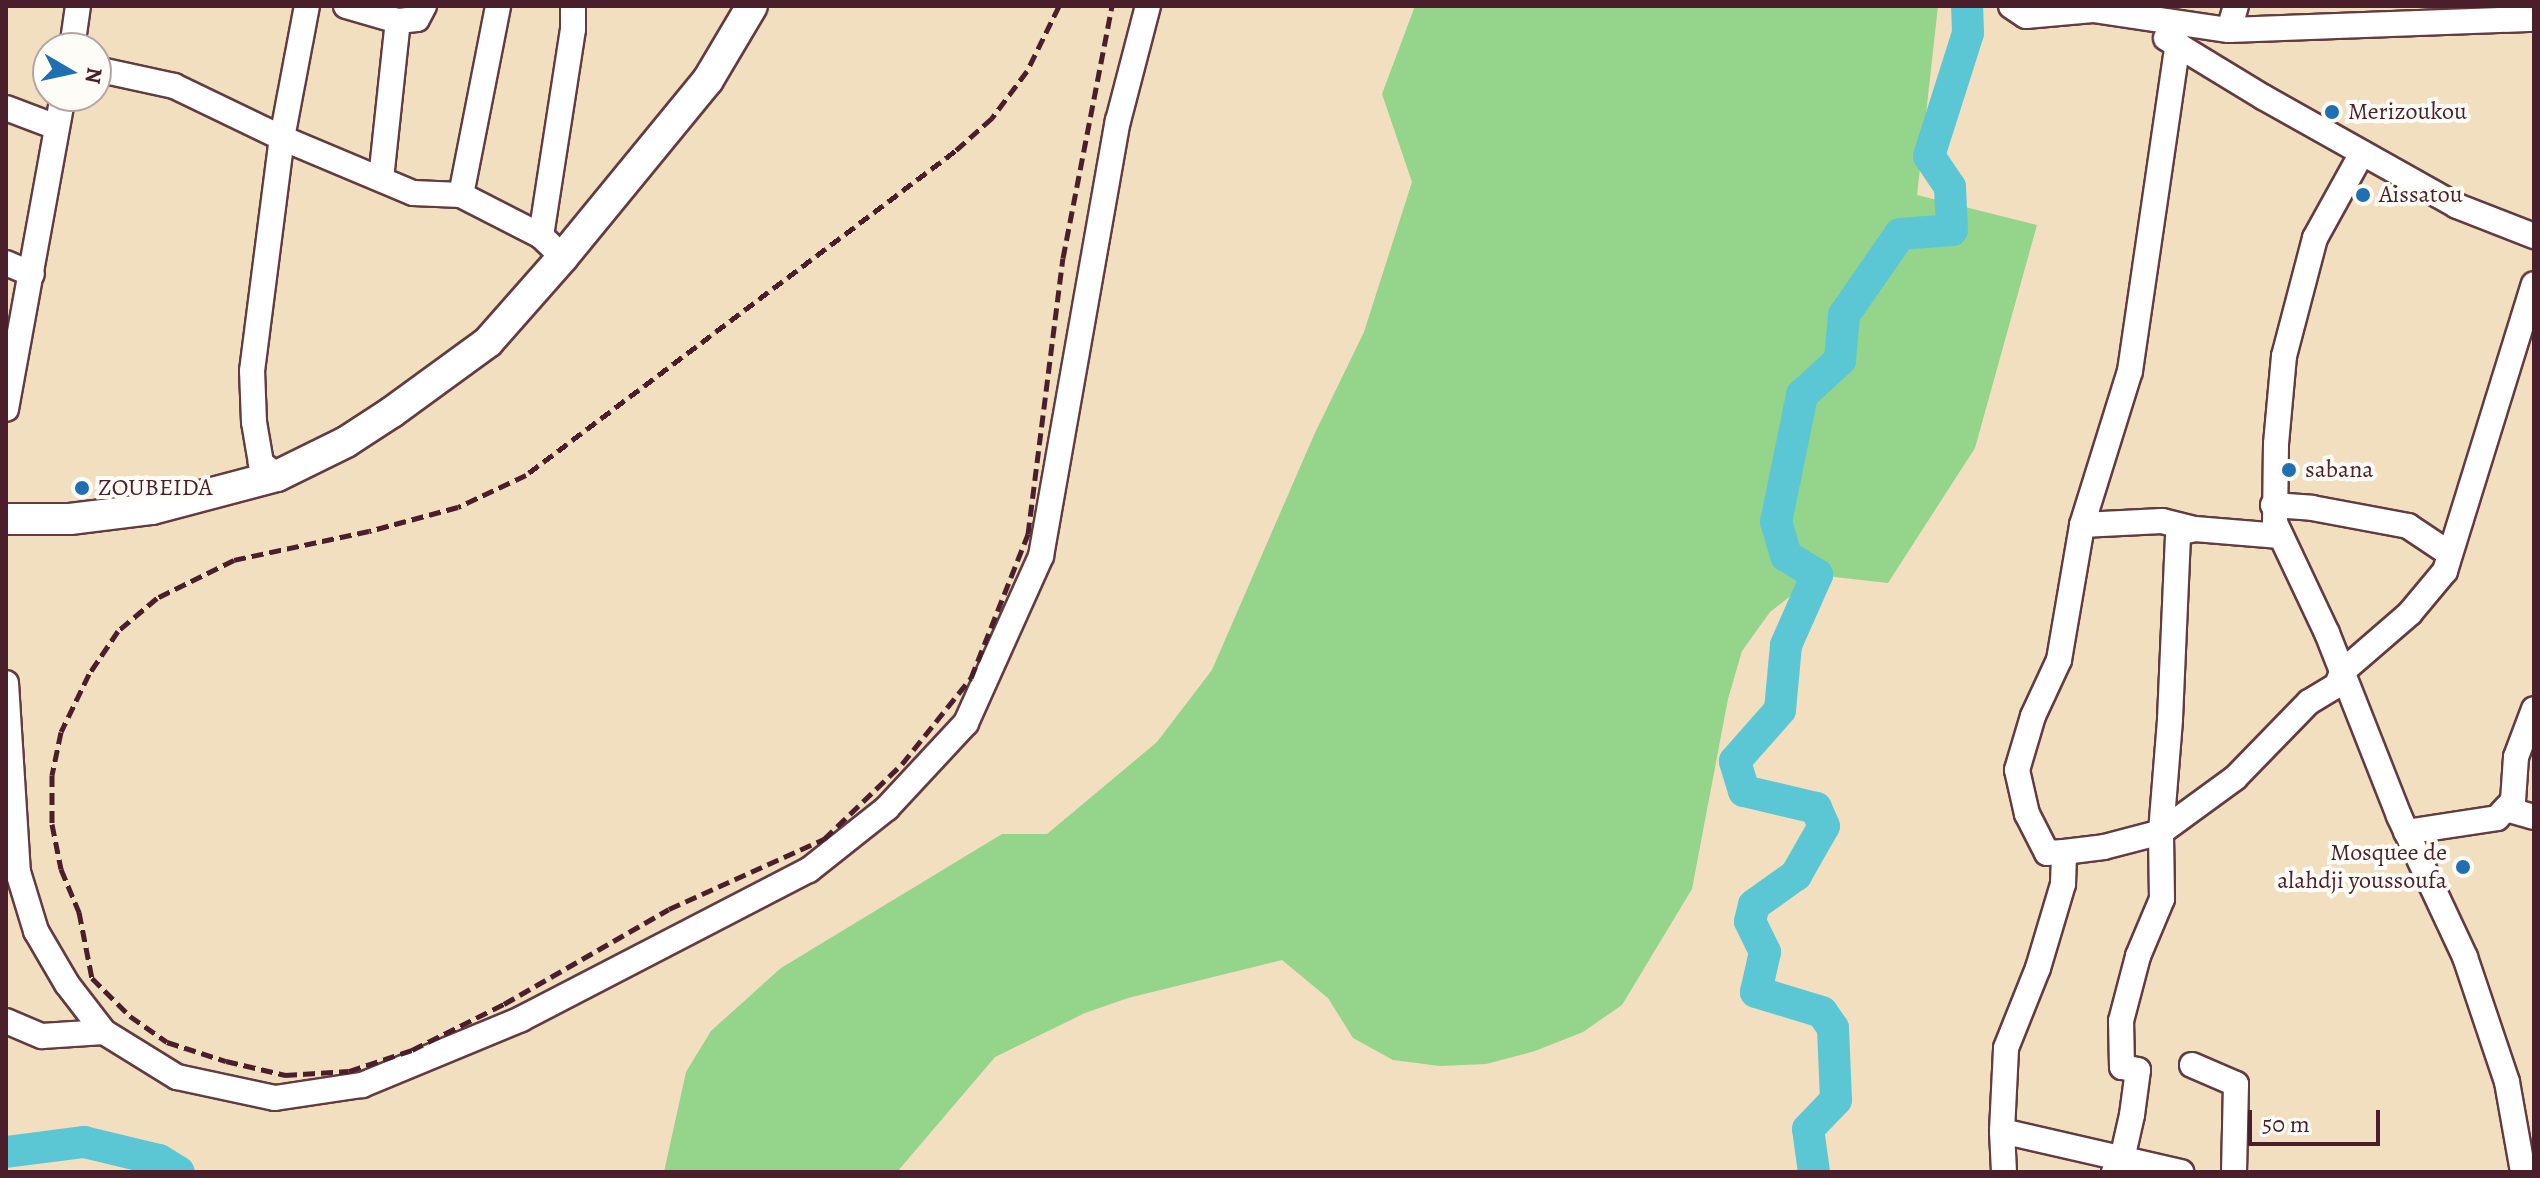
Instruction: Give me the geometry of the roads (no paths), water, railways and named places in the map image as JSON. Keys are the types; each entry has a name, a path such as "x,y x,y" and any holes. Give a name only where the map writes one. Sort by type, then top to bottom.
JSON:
{"main road":[{"path":"6,519 70,519 152,509 277,476 346,442 488,342 563,257 708,80 752,6"}],"street":[{"path":"74,32 78,6"},
{"path":"277,476 261,463 254,422 252,371 282,138 307,6"},
{"path":"346,6 398,21 417,19 424,6"},
{"path":"461,195 498,6"},
{"path":"541,236 573,29 573,6"},
{"path":"6,683 18,872 36,931 67,984 104,1032 177,1077 275,1098 362,1085 521,1019 809,870 887,808 966,723 1041,556 1118,121 1148,6"},
{"path":"2229,30 2236,6"},
{"path":"2022,9 2093,10 2229,30 2534,19"},
{"path":"2093,10 2178,43 2263,97 2457,206 2534,236"},
{"path":"381,179 398,21"},
{"path":"2178,43 2130,371 2082,525 2059,660 2033,716 2017,770 2027,814 2047,853 2104,847 2161,832 2235,778 2309,702 2337,685 2342,672 2423,599 2445,571 2534,284"},
{"path":"112,72 174,86 282,138 413,193 461,195 541,236 563,257"},
{"path":"6,108 56,127"},
{"path":"6,409 59,112"},
{"path":"2362,153 2315,238 2284,356 2273,505 2280,536 2342,672 2406,832 2465,957 2507,1082 2523,1172"},
{"path":"6,263 32,274"},
{"path":"2273,505 2312,508 2408,526 2450,554"},
{"path":"2082,525 2162,521 2195,529 2280,536"},
{"path":"2118,1165 2138,1070 2122,1067 2121,1021 2138,956 2162,899 2161,832 2170,719 2178,533 2195,529"},
{"path":"2406,832 2497,818 2513,801 2516,757 2534,709"},
{"path":"2506,809 2534,817"},
{"path":"2004,1172 2002,1131 2006,1048 2043,954 2063,884 2064,852"},
{"path":"6,1021 42,1036 104,1032"},
{"path":"2192,1065 2236,1084 2234,1172"},
{"path":"2002,1131 2118,1165 2181,1172"}],"waterway":[{"path":"1814,1172 1808,1129 1836,1100 1833,1028 1822,1012 1756,992 1765,952 1750,921 1754,905 1796,875 1824,826 1816,808 1744,791 1735,761 1780,710 1786,645 1817,575 1786,556 1776,522 1802,395 1840,360 1844,315 1900,234 1952,230 1950,187 1929,156 1968,33 1967,6"},
{"path":"6,1152 84,1142 159,1160 179,1172"}],"railway":[{"path":"1059,6 1027,71 992,118 955,151 526,475 458,507 369,531 234,560 157,598 118,631 89,674 61,732 52,775 52,824 61,869 79,912 92,978 130,1016 167,1042 226,1061 285,1075 349,1071 412,1050 504,1004 669,909 824,839 902,764 971,678 1028,534 1063,258 1112,6"}],"place":[{"name":"Merizoukou","path":"2332,112"},
{"name":"Aissatou","path":"2363,195"},
{"name":"sabana","path":"2289,470"},
{"name":"ZOUBEIDA","path":"82,488"},
{"name":"Mosquee de alahdji youssoufa","path":"2463,867"}]}
